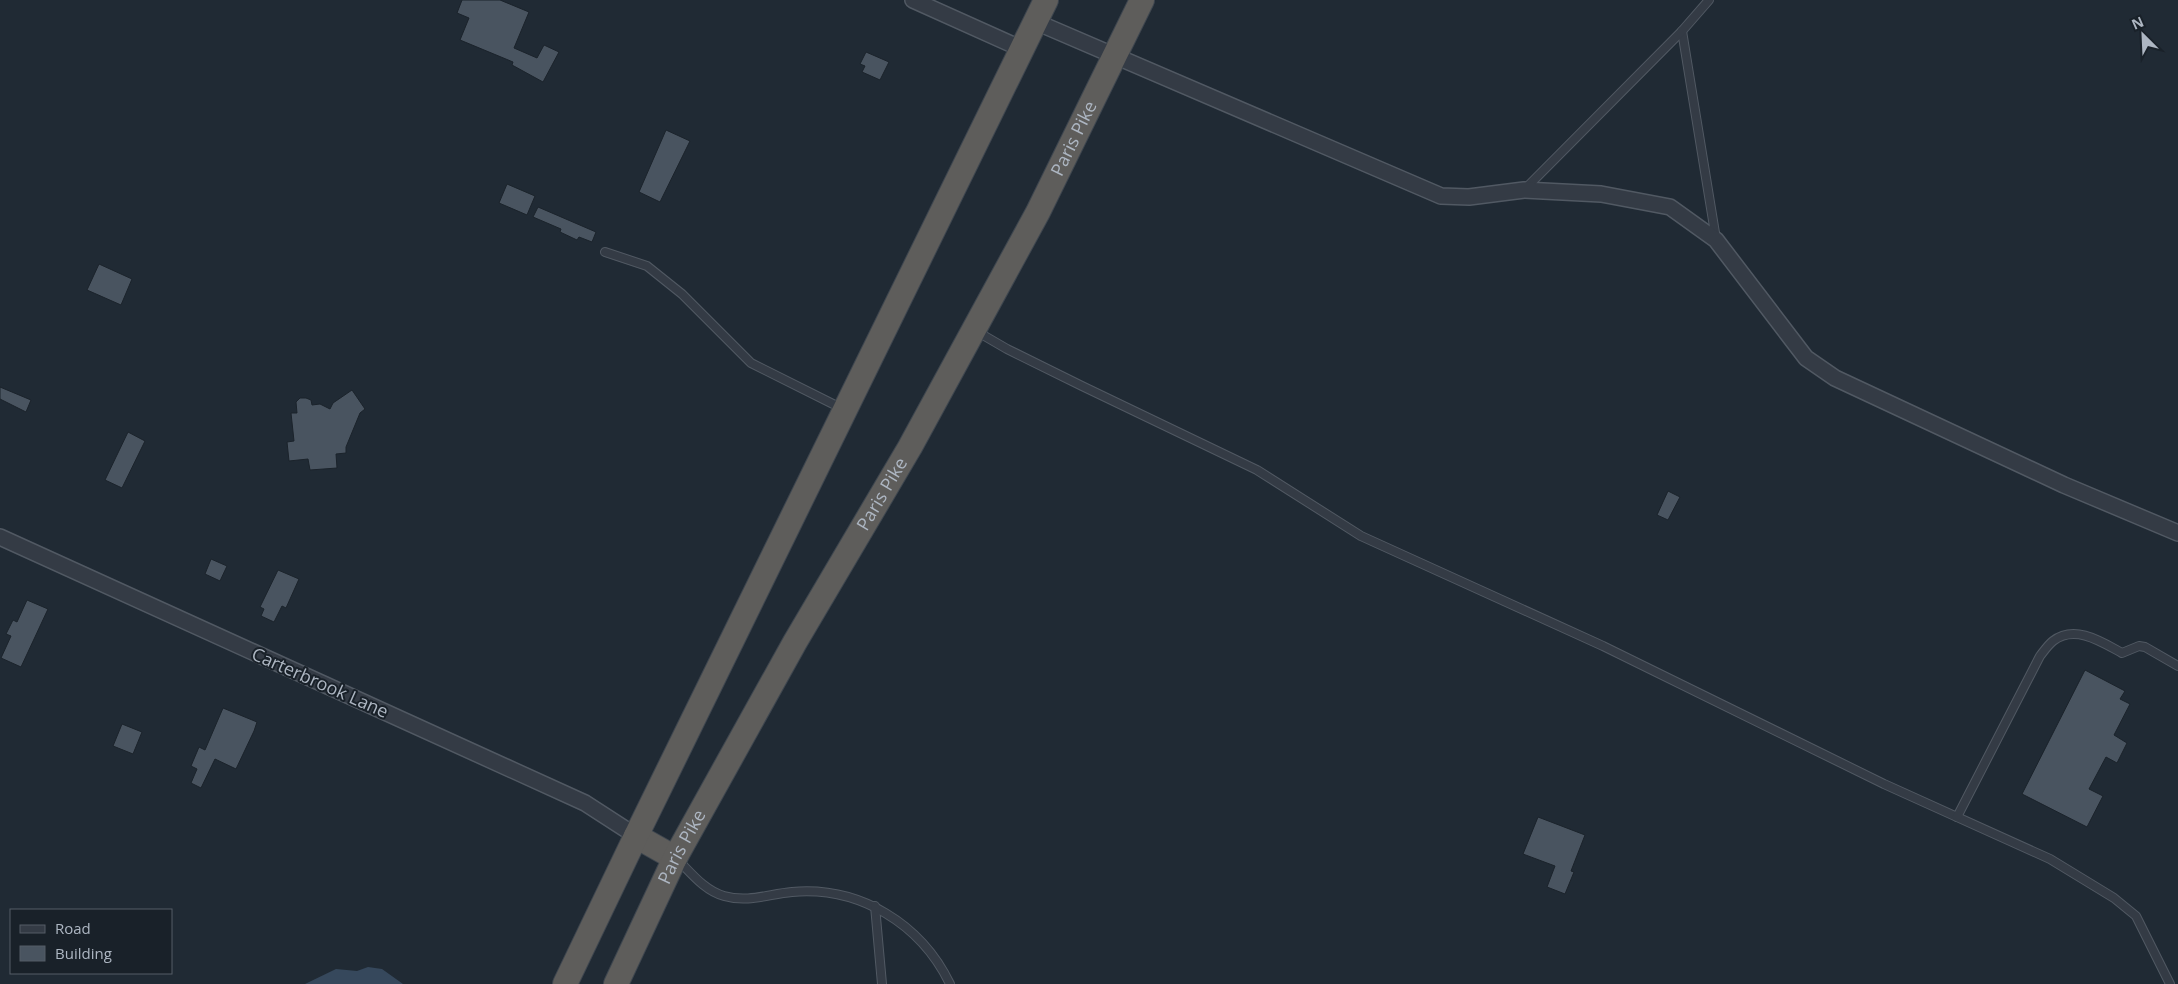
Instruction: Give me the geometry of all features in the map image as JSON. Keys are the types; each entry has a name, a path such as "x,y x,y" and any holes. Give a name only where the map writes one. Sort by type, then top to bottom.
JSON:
{"highway":[{"path":"565,984 1046,0"},
{"name":"Paris Pike","path":"616,984 675,858 795,642 910,447 1038,212 1142,0"},
{"path":"636,836 675,858"}],"street":[{"path":"913,0 1022,50"},
{"path":"1036,22 1441,196 1469,196 1524,190 1601,194 1670,207 1716,240 1806,358 1835,378 2064,485 2178,533"},
{"name":"Carterbrook Lane","path":"0,537 585,804 636,836"}],"lane":[{"path":"1524,190 1682,31 1709,0"},
{"path":"1682,31 1716,240"},
{"path":"605,252 647,266 682,294 751,363 845,410"},
{"path":"974,330 1007,349 1257,470 1361,536 1603,646 1768,728 2050,859 2121,904 2136,916 2170,984"},
{"path":"1957,817 2040,656 2054,640 2069,635 2090,636 2122,653 2139,646 2145,647 2178,666"},
{"path":"675,858 707,889 723,896 740,899 767,897 792,892 828,892 875,906 896,919 916,938 934,957 950,984"},
{"path":"875,906 882,984"}],"water":[{"path":"368,967 382,969 403,984 305,984 336,969 357,971"}],"building":[{"path":"462,0 500,0 529,12 514,48 537,58 544,45 559,52 543,82 512,65 513,62 460,40 469,18 457,13"},
{"path":"866,52 889,62 880,80 862,72 865,66 860,64"},
{"path":"666,130 690,141 660,202 639,192"},
{"path":"507,184 535,196 527,215 499,203"},
{"path":"538,207 596,232 592,242 579,237 577,240 560,232 561,229 533,217"},
{"path":"99,264 132,279 121,305 87,290"},
{"path":"0,387 31,400 26,412 0,399"},
{"path":"352,390 365,409 360,413 346,447 346,453 336,454 337,468 310,470 308,459 289,461 287,442 294,441 291,413 297,413 296,402 300,398 306,398 311,400 312,405 320,404 330,409 333,403"},
{"path":"128,432 145,441 122,488 105,480"},
{"path":"1668,491 1680,497 1668,520 1657,515"},
{"path":"211,559 227,566 220,581 205,574"},
{"path":"278,570 299,579 286,608 282,606 274,622 261,616 264,609 260,607"},
{"path":"27,600 48,609 21,667 1,658 11,636 6,634 13,620 17,622"},
{"path":"2085,670 2125,691 2120,699 2130,704 2114,735 2127,743 2117,763 2106,757 2089,789 2103,796 2087,827 2022,794"},
{"path":"223,708 257,722 236,769 215,759 201,788 191,783 197,769 191,766 199,747 205,750"},
{"path":"122,724 142,732 133,754 113,746"},
{"path":"1538,817 1585,835 1571,871 1574,872 1565,894 1547,887 1555,866 1523,854"}]}
